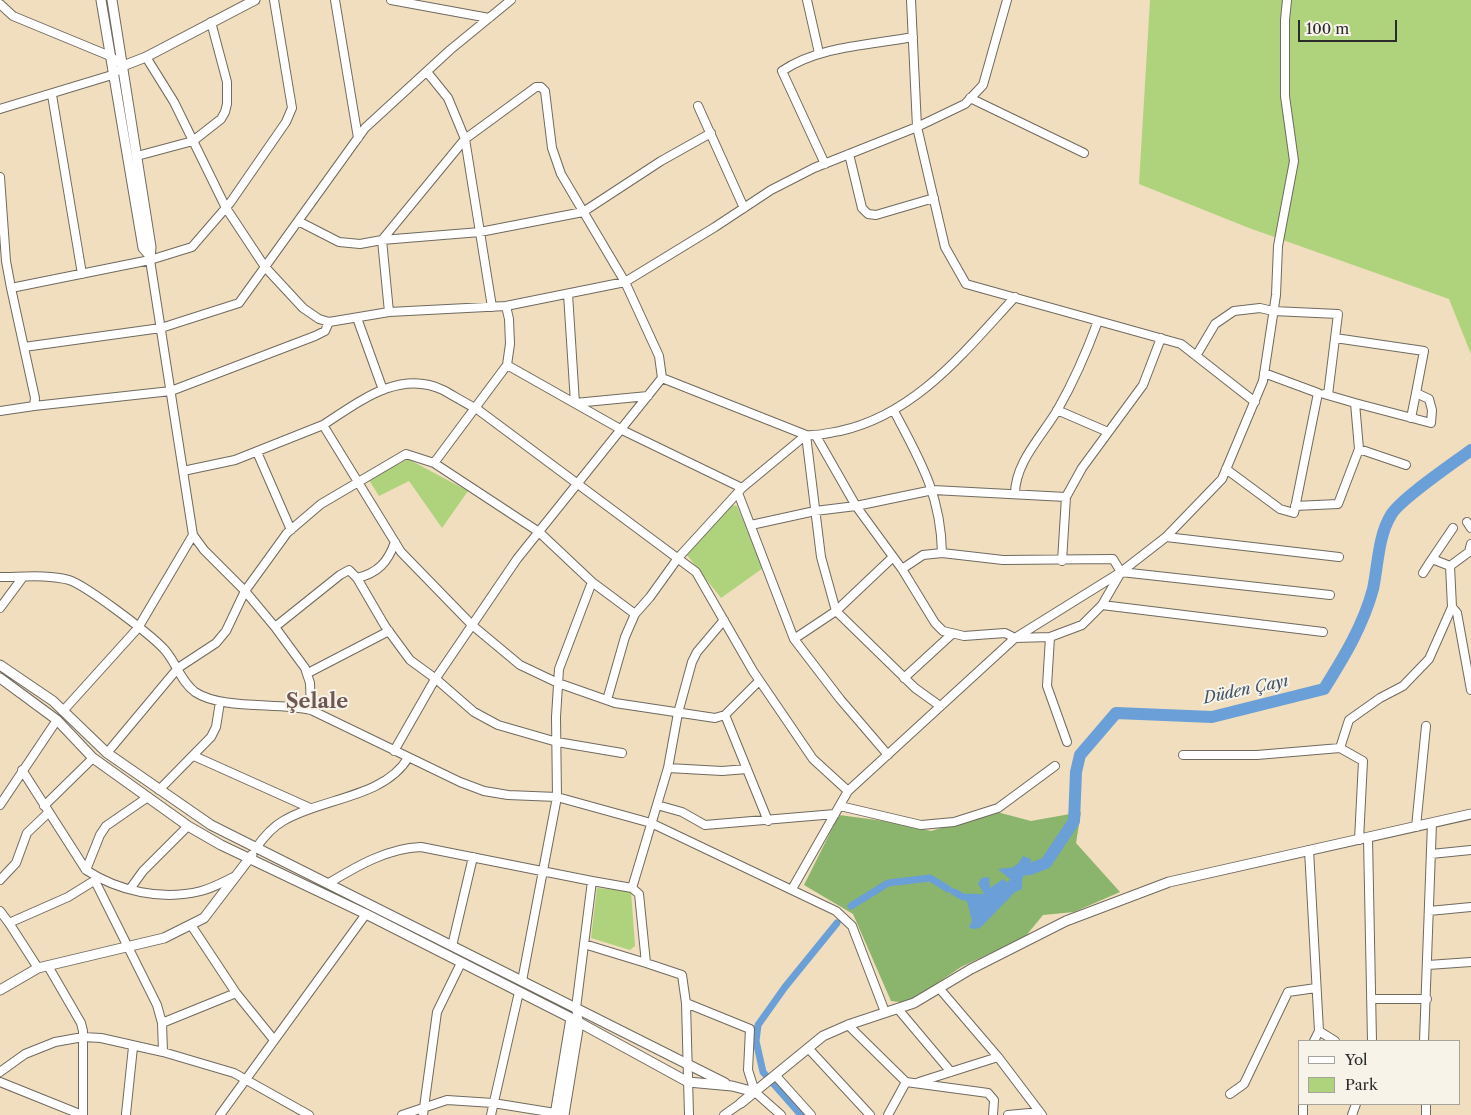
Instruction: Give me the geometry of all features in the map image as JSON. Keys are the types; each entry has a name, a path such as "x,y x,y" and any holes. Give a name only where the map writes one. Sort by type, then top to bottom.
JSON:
{"street":[{"path":"101,0 112,75 143,248 150,258"},
{"path":"0,109 52,95 112,75 123,66 255,0"},
{"path":"12,288 82,274 192,246 226,208 286,122 292,108 274,0"},
{"path":"335,0 358,138"},
{"path":"391,0 489,18"},
{"path":"24,347 161,328 239,303 365,128 426,72 511,0"},
{"path":"807,0 820,53"},
{"path":"911,0 917,127 945,247 966,284 1181,344 1255,402"},
{"path":"146,56 174,102 226,208 265,267 303,308 319,319 329,322 389,312 506,306 625,282 771,190 825,164 917,127 965,104 983,85 1007,0"},
{"path":"792,888 848,791 1015,638 1122,572 1166,537 1222,480 1255,402 1264,374 1274,311 1278,246 1294,161 1285,96 1285,20 1287,0"},
{"path":"114,1 151,247 150,258 193,535 204,550 244,591 275,627 308,673 311,710"},
{"path":"0,4 13,16 110,56 123,66"},
{"path":"137,156 193,141 221,119 227,104 225,70 212,22"},
{"path":"825,164 782,71 795,62 820,53 913,37"},
{"path":"426,72 448,98 465,139 492,307"},
{"path":"389,312 382,240 465,139 536,87 541,87 545,91 555,157 561,174 625,282 659,356 662,378 517,559 436,678 394,751"},
{"path":"52,95 82,274"},
{"path":"970,98 1084,153"},
{"path":"698,106 744,208"},
{"path":"298,221 339,242 360,244 382,240 480,232 583,212 661,161 711,133"},
{"path":"849,154 862,208 868,214 876,215 934,198"},
{"path":"0,177 3,261 12,288 35,398 34,406"},
{"path":"568,294 575,403"},
{"path":"662,378 806,435 816,436 855,428 876,421 894,411 940,378 1015,298"},
{"path":"434,463 507,365 510,344 509,319 506,306"},
{"path":"1196,356 1215,324 1234,311 1260,308 1274,311 1338,314 1328,395"},
{"path":"357,318 383,390"},
{"path":"1016,494 1019,472 1045,426 1057,410 1086,352 1098,321"},
{"path":"0,411 171,391 315,336 325,331 329,322"},
{"path":"1062,561 1066,497 1108,432 1142,385 1161,338"},
{"path":"1335,338 1424,351 1411,418"},
{"path":"507,365 622,430 740,491 794,639 840,699 888,755"},
{"path":"1264,374 1318,393 1431,423 1432,410 1430,399 1416,393"},
{"path":"183,471 235,460 257,452 323,425 370,395 408,382 442,389 475,408 696,572 759,681 813,759 848,791"},
{"path":"1226,470 1280,508 1294,513 1318,393"},
{"path":"575,403 648,396"},
{"path":"1295,506 1338,504 1359,449 1355,403"},
{"path":"1057,410 1108,432"},
{"path":"894,411 933,490 942,528 942,553"},
{"path":"323,425 401,552 472,625 520,665 558,683 607,700 715,718 725,715 759,681"},
{"path":"607,700 625,636 635,614 650,597 678,558 740,491 806,435"},
{"path":"806,435 821,557 836,611 904,678 940,706"},
{"path":"816,436 856,506 902,569 935,623 943,631 964,636 1005,633 1015,638 1050,638 1082,625 1102,606 1122,572"},
{"path":"1359,449 1406,465"},
{"path":"257,452 291,530"},
{"path":"107,753 178,668 216,643 226,631 244,591 291,530 321,504 406,454 434,463 539,532 592,582 635,614"},
{"path":"751,525 815,511 856,506 933,490 1066,497"},
{"path":"1423,572 1453,528"},
{"path":"63,711 138,628 193,535"},
{"path":"1166,537 1339,557"},
{"path":"357,578 375,571 384,564 396,542"},
{"path":"1450,566 1470,549"},
{"path":"902,569 923,555 942,553 1003,560 1062,561 1113,559 1122,572 1330,595"},
{"path":"794,639 836,611 893,557"},
{"path":"1432,559 1450,566"},
{"path":"1340,748 1349,720 1380,698 1403,686 1429,659 1452,608 1450,566"},
{"path":"275,627 340,575 349,570 357,578 388,631 410,660 436,678 474,712 498,725 557,742 622,753"},
{"path":"0,578 56,578 78,584 158,642 178,668 188,686 195,692 220,702 293,706 311,710 408,758 484,790 557,798 605,809 651,823 792,888 836,911 852,926 885,1012"},
{"path":"0,608 23,578"},
{"path":"522,981 557,798 559,669 592,582"},
{"path":"1102,606 1323,632"},
{"path":"1452,608 1457,613 1471,690"},
{"path":"632,888 668,768 678,713 696,652 724,620"},
{"path":"308,673 388,631"},
{"path":"904,678 952,634"},
{"path":"1050,638 1047,686 1067,742"},
{"path":"0,665 36,688 107,753 211,825 732,1086"},
{"path":"0,679 57,720 93,758 188,826 250,859 366,914 575,1020 688,1082 758,1090"},
{"path":"159,790 211,738 216,727 220,702"},
{"path":"725,715 768,821"},
{"path":"0,805 57,720"},
{"path":"1416,827 1426,726"},
{"path":"1183,755 1257,755 1340,748 1363,761 1364,839 1372,1040"},
{"path":"194,756 310,808"},
{"path":"44,806 93,758"},
{"path":"0,990 38,968 164,938 204,918 250,859 266,834 282,821 310,808 384,783 401,770 408,758"},
{"path":"840,806 921,825 954,822 998,808 1055,766"},
{"path":"668,768 722,771 747,769"},
{"path":"22,770 86,870 96,879 127,947 157,1005 162,1023 163,1052"},
{"path":"86,870 100,835 106,826 148,797"},
{"path":"657,805 682,812 705,825 835,814"},
{"path":"0,880 16,863 27,833 48,813"},
{"path":"724,1115 774,1078 823,1036 848,1025 914,1003 1066,921 1169,882 1471,814"},
{"path":"1424,1040 1432,823"},
{"path":"130,889 143,872 188,826"},
{"path":"329,883 361,863 406,847 421,847 632,888 639,894 646,963"},
{"path":"1309,850 1319,1031 1314,1040"},
{"path":"1431,854 1471,850"},
{"path":"452,946 473,857"},
{"path":"9,923 68,897 96,879 130,889 165,895 200,891 238,875"},
{"path":"402,1115 423,1112 447,1100 493,1103 561,1114 592,881"},
{"path":"1429,911 1471,907"},
{"path":"0,911 38,968"},
{"path":"220,1115 366,914"},
{"path":"191,925 236,993 274,1040"},
{"path":"584,944 682,976 686,1003 689,1115"},
{"path":"1428,965 1471,962"},
{"path":"423,1112 437,1012 461,963"},
{"path":"0,1082 82,1115 83,1037 81,1023 48,966"},
{"path":"939,988 998,1057 1041,1114"},
{"path":"1230,1094 1244,1084 1288,992 1316,988"},
{"path":"491,1115 519,992"},
{"path":"162,1023 236,993"},
{"path":"1371,999 1427,999"},
{"path":"686,1003 750,1029 748,1070 758,1090 781,1115"},
{"path":"898,1009 951,1072"},
{"path":"848,1025 906,1082 988,1093 994,1100 992,1115"},
{"path":"1319,1031 1333,1040"},
{"path":"0,1072 25,1054 55,1042 83,1037 101,1038 133,1047 163,1052 234,1073 309,1115"},
{"path":"125,1115 133,1047"},
{"path":"808,1048 870,1115"},
{"path":"916,1083 998,1057"},
{"path":"774,1078 810,1115"},
{"path":"888,1115 906,1082"},
{"path":"1008,1115 1041,1114"}],"green space":[{"path":"1150,0 1471,0 1471,354 1449,299 1249,228 1139,184"},
{"path":"408,459 468,491 442,528 409,481 379,496 369,480"},
{"path":"732,505 737,506 763,568 721,598 687,555"},
{"path":"997,812 1031,821 1081,812 1076,843 1120,892 1074,912 1043,915 1025,937 961,967 908,1003 891,1001 853,914 804,885 839,815 884,821 931,831"},
{"path":"597,888 631,891 635,946 630,950 591,938"}],"water":[{"path":"1023,856 1031,859 1030,869 1022,874 1022,889 1015,892 981,927 976,929 969,928 972,920 966,898 978,901 986,897 978,884 981,878 989,877 990,888 1003,879 1006,882 1011,880 998,869 1016,867"}],"waterway":[{"name":"Düden Çayı","path":"1017,876 1019,870 1030,869 1046,863 1074,821 1076,772 1080,755 1116,713 1212,717 1324,689 1346,653 1364,616 1373,589 1383,532 1391,515 1396,508 1416,491 1471,450"},
{"path":"851,906 888,883 930,878 948,889"},
{"path":"954,892 963,897 994,898"},
{"path":"801,1115 763,1072 756,1041 758,1025 785,987 837,923"}],"district":[{"name":"Şelale","path":"317,702"}]}
